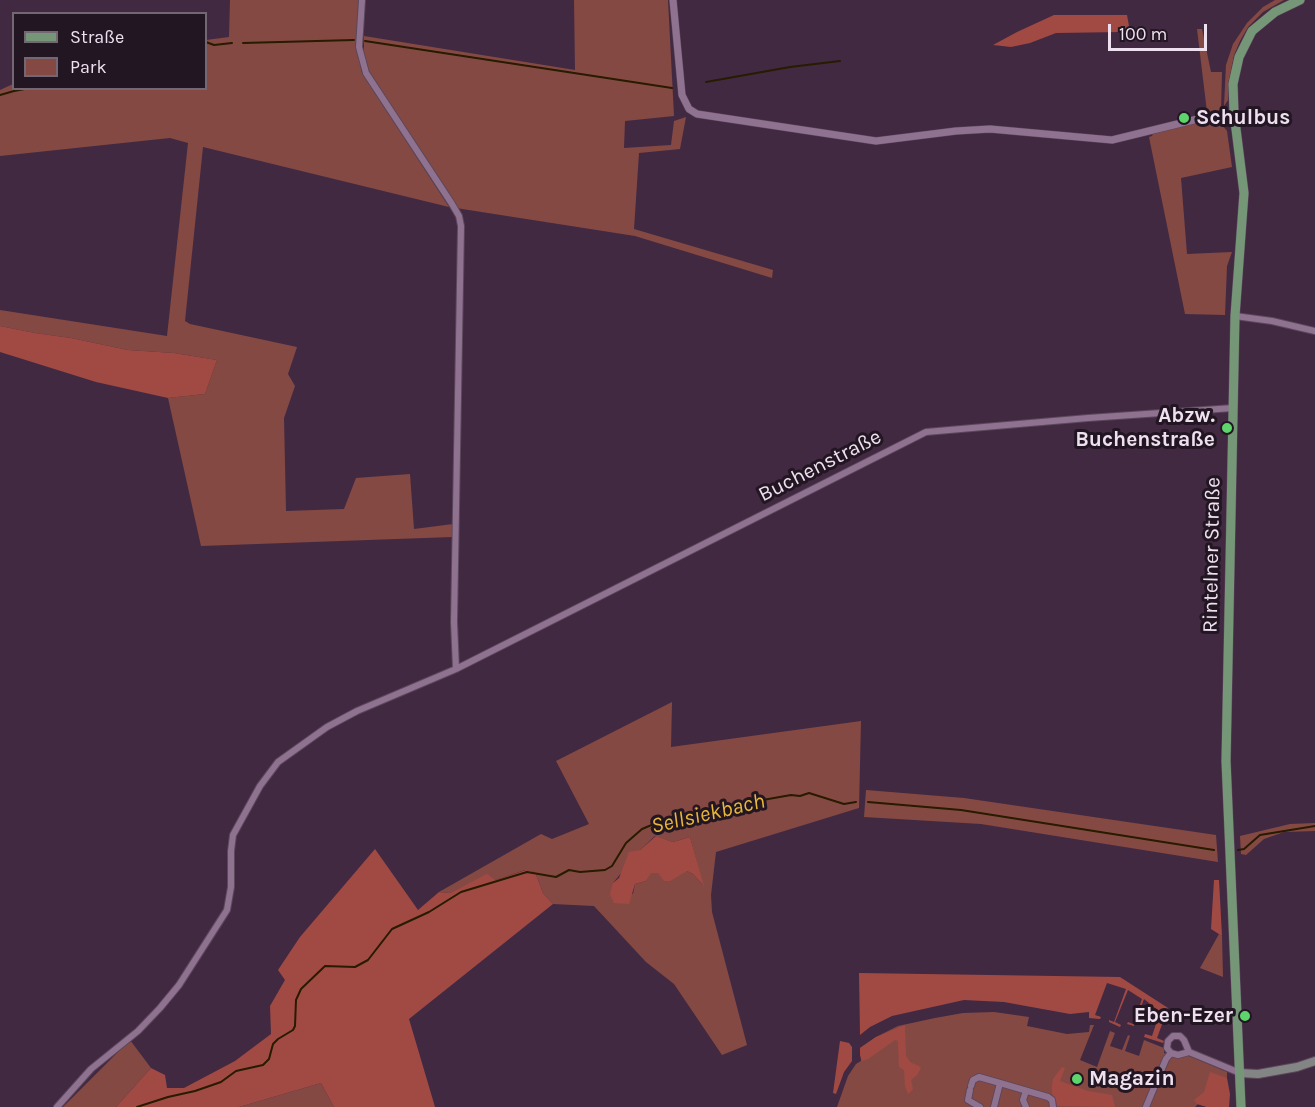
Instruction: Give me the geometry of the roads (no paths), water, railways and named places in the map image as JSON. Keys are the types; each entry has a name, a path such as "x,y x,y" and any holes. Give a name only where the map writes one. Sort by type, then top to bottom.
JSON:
{"main road":[{"name":"Rintelner Straße","path":"1241,1107 1226,761 1235,316 1244,193 1232,95 1239,57 1252,31 1267,17 1300,0"},
{"path":"1240,1073 1258,1074 1297,1067 1315,1061"}],"street":[{"path":"362,0 359,47 366,73 452,204 459,216 461,226 454,622 456,669"},
{"path":"673,0 682,96 688,109 698,114 876,141 990,129 1112,140 1234,112"},
{"path":"1235,316 1272,321 1315,331"},
{"name":"Buchenstraße","path":"57,1107 101,1059 138,1031 179,985 224,918 231,887 233,835 260,786 278,762 342,718 456,669 926,432 1233,408"},
{"path":"1189,1052 1188,1046 1180,1036 1173,1036 1168,1041 1167,1048 1171,1053 1178,1055 1189,1052 1240,1073"},
{"path":"1146,1107 1166,1059 1171,1053"},
{"path":"980,1107 968,1100 973,1080 979,1077 1050,1098 1053,1107"},
{"path":"994,1107 1000,1083"},
{"path":"1026,1091 1023,1100 1026,1107"}],"waterway":[{"path":"243,43 354,40"},
{"path":"365,41 672,88"},
{"path":"207,42 214,45 232,43"},
{"path":"706,82 790,67 840,61"},
{"path":"0,95 19,90"},
{"name":"Sellsiekbach","path":"137,1107 195,1091 221,1082 236,1071 263,1065 269,1059 273,1044 293,1030 296,1000 301,989 325,966 355,967 368,960 392,929 429,912 461,892 527,872 556,877 569,870 580,872 605,870 612,866 626,843 642,829 654,824 740,804 809,793 844,804 856,802"},
{"name":"Sellsiekbach","path":"868,802 961,810 1214,850"},
{"name":"Sellsiekbach","path":"1238,850 1244,849 1260,835 1315,826"}],"place":[{"name":"Schulbus","path":"1184,118"},
{"name":"Abzw. Buchenstraße","path":"1227,428"},
{"name":"Eben-Ezer","path":"1245,1016"},
{"name":"Magazin","path":"1077,1079"}]}
